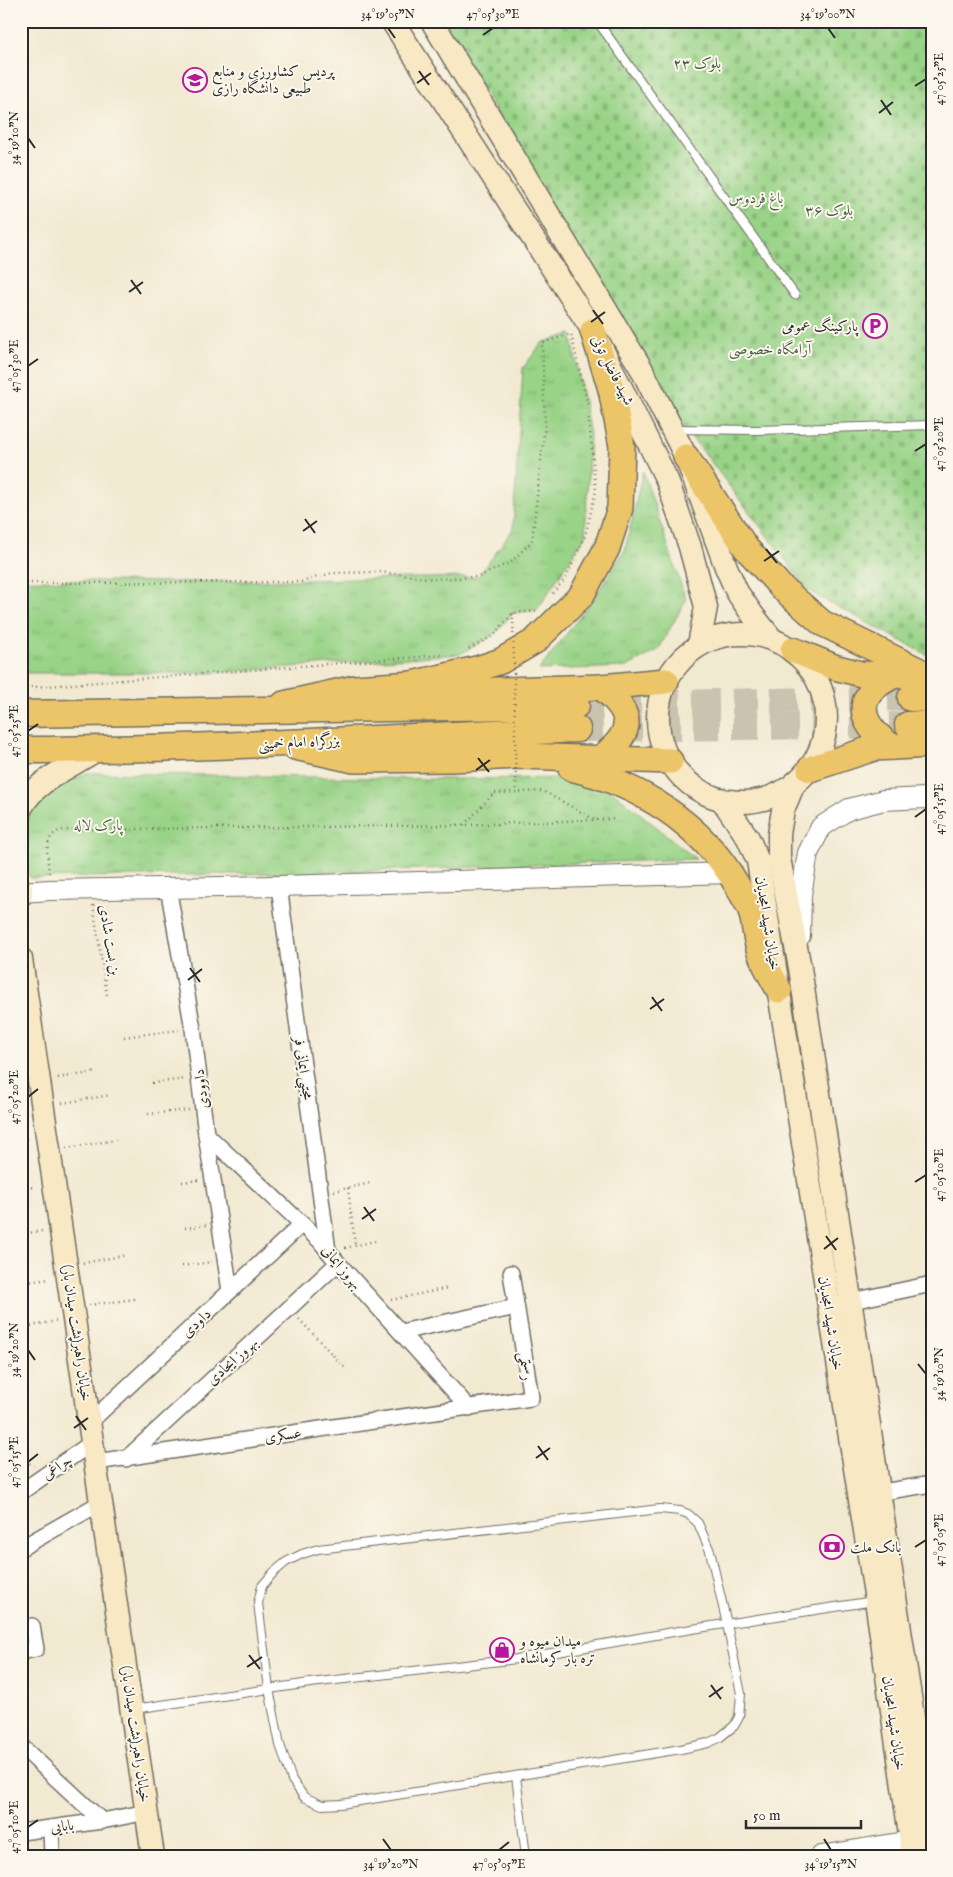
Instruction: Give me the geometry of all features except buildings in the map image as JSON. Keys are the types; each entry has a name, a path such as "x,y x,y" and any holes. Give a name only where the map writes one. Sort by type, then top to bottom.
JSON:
{"highway":[{"name":"بزرگراه امام خمینی","path":"21,714 257,710 577,717 278,743 21,750"}],"main road":[{"name":"شهید فاضل تونی","path":"392,21 594,331 668,480 690,547 706,607 699,645"},
{"name":"شهید فاضل تونی","path":"432,21 641,368 686,457 737,592 771,638"},
{"path":"257,710 355,688 412,684 477,669 501,661 535,641 581,596 608,548 620,508 622,446 611,389 594,331"},
{"path":"686,457 746,548 781,587 822,623 926,687"},
{"path":"700,587 713,592 718,591 725,586 730,576"},
{"path":"793,650 812,669 823,693 827,719 823,745 810,769 793,786 771,798 746,802 722,800 701,792 684,778 670,761 660,735 658,707 666,681 680,660 699,645 722,635 747,633 771,638 793,650 834,667 860,674 895,675 926,687"},
{"path":"892,746 872,730 866,718 864,706 869,693 884,680 895,675"},
{"path":"412,684 468,691 601,687 666,681"},
{"path":"601,687 616,699 625,715 626,732 621,740 601,758"},
{"path":"278,743 354,760 520,756 670,761"},
{"path":"810,769 865,751 892,746 932,745"},
{"path":"21,808 25,800 38,786 98,749"},
{"path":"520,756 599,774 645,794 679,817 707,843 730,873 750,908 759,950 779,990"},
{"name":"خیابان شهید امجدیان","path":"793,786 783,810 779,834 779,858 800,968 851,1301 869,1494 876,1600 925,1840"},
{"name":"خیابان شهید امجدیان","path":"722,800 748,838 758,861 828,1305 869,1494 925,1840"},
{"name":"خیابان راهبر(پشت میدان بار)","path":"21,959 154,1856"}],"street":[{"path":"800,968 800,895 808,854 821,827 850,809 884,800 924,798 932,800"},
{"path":"22,892 730,873"},
{"name":"مجتبی ایمانی فر","path":"279,886 328,1251"},
{"name":"داوودی","path":"168,887 193,1029 206,1134 230,1291"},
{"name":"بهروز ایمانی","path":"206,1134 320,1241 338,1264 470,1408"},
{"name":"داودی","path":"93,1442 230,1291 302,1224"},
{"name":"بهروز ایجادی","path":"126,1458 338,1264"},
{"name":"رستمی","path":"470,1408 531,1398 511,1273"},
{"path":"828,1305 932,1284"},
{"path":"401,1332 516,1307"},
{"name":"عسکری","path":"93,1442 126,1458 470,1408"},
{"name":"چراغی","path":"21,1492 50,1470 93,1442"},
{"path":"869,1494 932,1484"},
{"path":"21,1548 102,1502"},
{"path":"21,1652 36,1650 32,1626"},
{"path":"21,1746 102,1821"},
{"name":"بابایی","path":"21,1832 102,1821 147,1812"},
{"path":"51,1828 52,1856"},
{"path":"821,1856 925,1840"}],"lane":[{"path":"596,21 795,295"},
{"path":"673,429 757,430 932,425"},
{"path":"660,1510 680,1511 688,1514 698,1523 710,1551 741,1694 739,1717 734,1726 719,1738 708,1743 516,1776 341,1804 322,1805 304,1797 292,1780 280,1745 269,1689 258,1603 262,1586 286,1562 302,1554 318,1549 660,1510"},
{"path":"132,1709 269,1689 517,1659 876,1600"},
{"path":"516,1776 526,1856"}],"path":[{"path":"21,583 301,582 332,574 380,572 436,579 478,578 512,562 532,541 545,424 542,343 571,334 587,402 596,491 585,536 566,578 549,598"},
{"path":"469,649 494,635 513,613 537,610"},
{"path":"513,613 516,793"},
{"path":"21,688 442,655"},
{"path":"464,825 494,793 543,791 596,820"},
{"path":"50,890 49,837 54,832 61,830 464,825 615,819"},
{"name":"بن بست شادی","path":"90,889 107,995"},
{"path":"124,1037 193,1029"},
{"path":"39,1081 97,1072"},
{"path":"152,1083 199,1078"},
{"path":"43,1106 111,1095"},
{"path":"148,1114 203,1108"},
{"path":"50,1150 116,1140"},
{"path":"321,1194 371,1183"},
{"path":"348,1188 356,1245"},
{"path":"185,1228 220,1222"},
{"path":"328,1251 375,1241"},
{"path":"21,1283 127,1256"},
{"path":"182,1266 225,1260"},
{"path":"375,1304 448,1288"},
{"path":"21,1328 135,1299"},
{"path":"289,1309 345,1368"}],"green space":[{"name":"باغ فردوس","path":"445,21 932,21 932,655 928,655 810,592 699,446 661,407"},
{"path":"571,334 590,434 585,536 537,610 513,613 494,635 460,654 211,673 21,673 21,580 184,582 478,577 513,529 523,368 542,343"},
{"path":"643,471 686,600 658,650 627,667 539,670 594,598 625,550"},
{"name":"پارک لاله","path":"86,773 430,779 596,778 696,859 336,872 30,878 21,844 21,834 37,797"}],"tunnel":[{"path":"576,705 911,698"},
{"path":"577,729 908,725"}],"place":[{"name":"پردیس کشاورزی و منابع طبیعی دانشگاه رازی","path":"195,80"},
{"name":"پارکینگ عمومی","path":"875,326"},
{"name":"بانک ملت","path":"832,1547"},
{"name":"میدان میوه و تره بار کرمانشاه","path":"502,1650"}],"park label":[{"name":"بلوک ۲۳","path":"697,63"},
{"name":"بلوک ۳۶","path":"829,210"},
{"name":"آرامگاه خصوصی","path":"770,349"}]}
